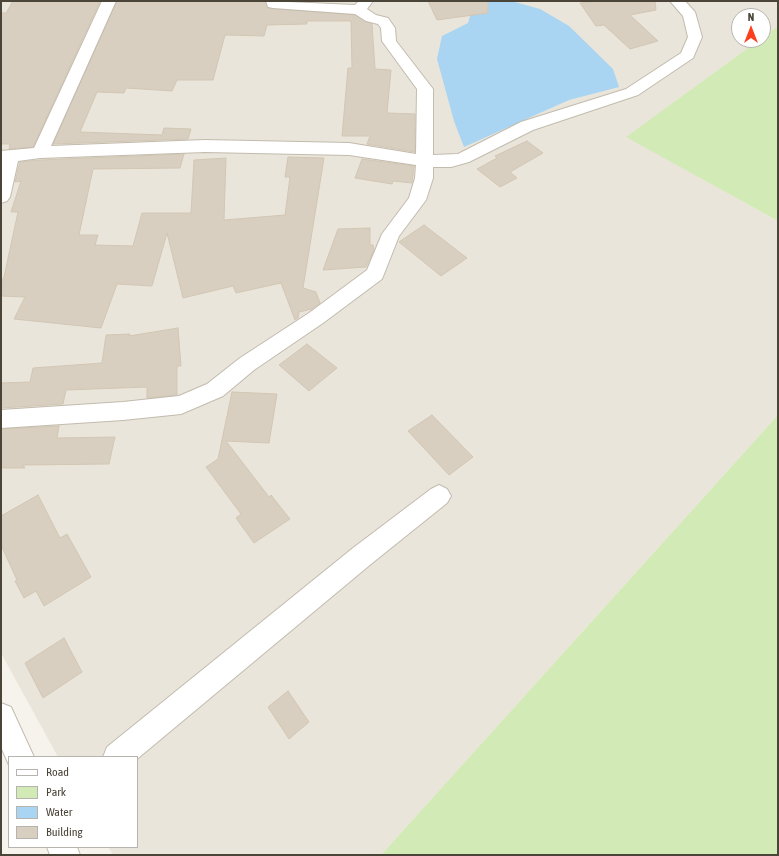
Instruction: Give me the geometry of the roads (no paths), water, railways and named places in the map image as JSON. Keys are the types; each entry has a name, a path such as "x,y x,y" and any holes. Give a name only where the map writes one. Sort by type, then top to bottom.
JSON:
{"street":[{"path":"40,152 109,1"},
{"path":"1,419 123,411 181,405 219,390 247,364 316,318 375,274 391,234 417,200 424,178 425,89 413,71 393,50 389,41 388,28 383,20 370,18 363,5 273,4 274,1"},
{"path":"1,197 6,157 40,152 205,146 349,150 425,161 451,161 463,158 527,126 632,92 688,55 695,37 690,15 677,1"},
{"path":"118,756 362,556 439,496"},
{"path":"1,717 20,756"}],"water":[{"path":"470,1 511,1 540,9 569,26 613,69 619,87 569,100 464,147 454,121 437,59 442,36 468,23 471,13"}]}
